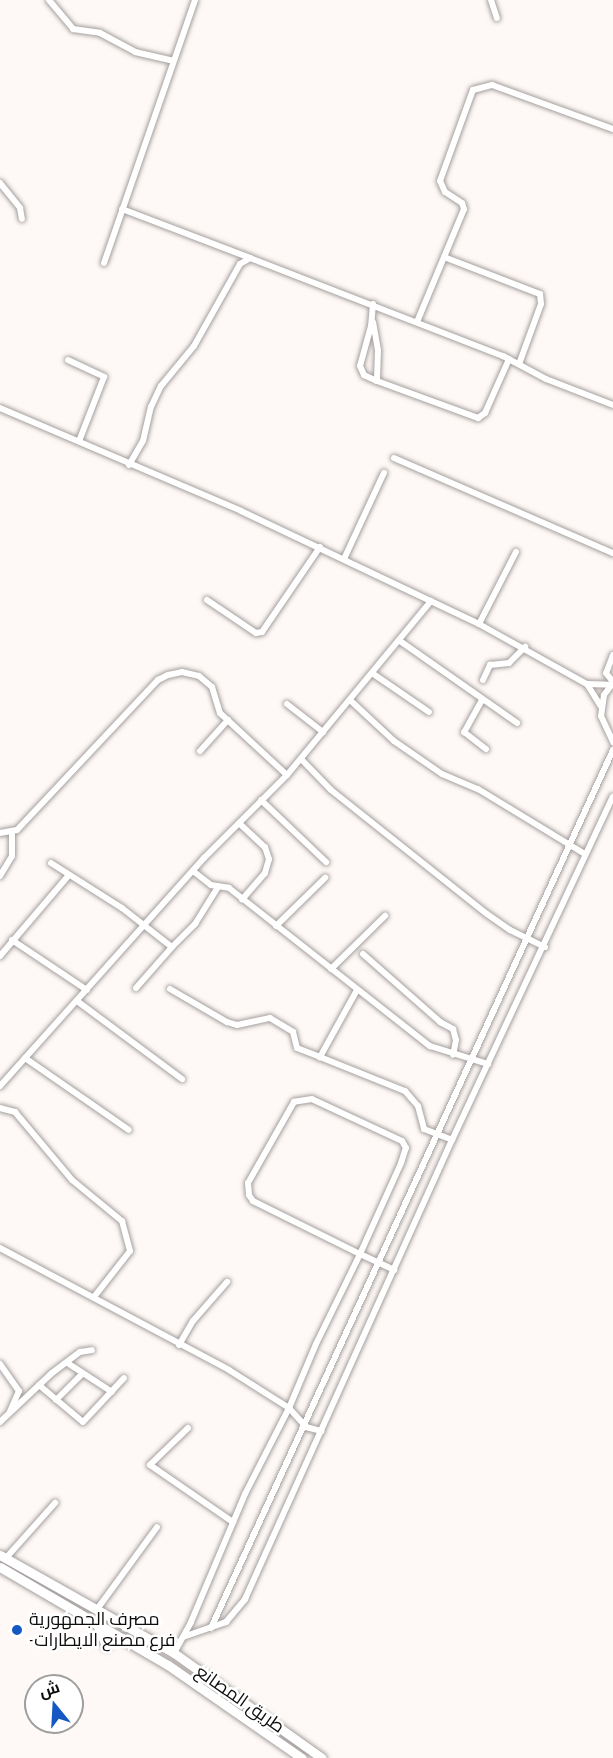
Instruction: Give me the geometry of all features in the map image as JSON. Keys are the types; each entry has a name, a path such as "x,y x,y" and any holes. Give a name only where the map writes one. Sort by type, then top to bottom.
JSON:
{"main road":[{"name":"طريق المصانع","path":"3,1556 174,1653 322,1758"},
{"name":"طريق المصانع","path":"0,1567 168,1665 302,1758"},
{"path":"94,1620 106,1646"}],"street":[{"path":"49,0 73,29 100,33 135,52 173,61"},
{"path":"104,264 195,0"},
{"path":"491,0 497,18"},
{"path":"417,321 464,209 442,189 441,177 469,96 476,88 492,86 613,129"},
{"path":"0,183 20,208 22,219"},
{"path":"123,209 417,321 509,359 546,380 613,405"},
{"path":"444,257 540,294 541,304 519,364"},
{"path":"129,465 143,441 151,407 161,386 194,346 240,264 250,258"},
{"path":"373,304 372,319 360,366 364,375 377,381 478,418 485,413 509,359"},
{"path":"372,319 378,350 377,381"},
{"path":"68,360 104,378 79,441"},
{"path":"0,408 320,547 525,647 587,684 601,706 603,727 613,742"},
{"path":"394,458 613,553"},
{"path":"344,559 384,473"},
{"path":"207,600 256,633 262,632 320,547"},
{"path":"479,624 516,552"},
{"path":"0,1086 193,871 287,775 431,601"},
{"path":"400,641 517,723"},
{"path":"483,680 490,665 509,663 525,647"},
{"path":"612,683 606,672 613,655"},
{"path":"0,876 12,856 12,833 162,677 182,672 199,676 212,687 220,713 287,775"},
{"path":"372,673 429,712"},
{"path":"587,684 612,683"},
{"path":"601,706 612,683"},
{"path":"350,700 394,741 422,760 478,789 585,854"},
{"path":"482,700 464,732 486,749"},
{"path":"288,704 323,732"},
{"path":"200,751 228,720"},
{"path":"211,1628 306,1427 378,1262 473,1059 525,937 613,750"},
{"path":"301,759 331,789 487,914 545,947"},
{"path":"183,1637 234,1618 245,1599 452,1140 545,947 585,854 613,797"},
{"path":"261,800 326,862"},
{"path":"240,824 265,848 269,859 265,873 242,898"},
{"path":"0,833 12,833"},
{"path":"51,863 146,925 172,947"},
{"path":"193,871 218,887 229,888 430,1046 488,1064"},
{"path":"0,956 68,876"},
{"path":"276,926 325,878"},
{"path":"136,988 195,924 218,887"},
{"path":"332,969 385,916"},
{"path":"12,940 87,990"},
{"path":"363,954 440,1022 453,1029 456,1040 453,1055"},
{"path":"170,989 226,1022 237,1025 270,1018 293,1032 297,1048 405,1091 418,1106 421,1125 452,1140"},
{"path":"320,1056 357,990"},
{"path":"77,1001 182,1079"},
{"path":"25,1058 129,1130"},
{"path":"174,1653 233,1522 360,1254 406,1148 402,1142 335,1109 312,1099 300,1099 283,1115 246,1189 253,1201 360,1254 394,1270"},
{"path":"0,1108 15,1112 72,1180 122,1221 130,1251 94,1297"},
{"path":"2,1251 94,1297 229,1370 289,1408 306,1427 321,1431"},
{"path":"179,1345 193,1321 227,1282"},
{"path":"0,1421 39,1385 69,1364 80,1352 92,1350"},
{"path":"0,1364 19,1391 8,1414"},
{"path":"69,1364 112,1392"},
{"path":"56,1400 82,1374"},
{"path":"39,1385 83,1422 124,1378"},
{"path":"188,1428 150,1465 233,1522"},
{"path":"3,1556 55,1503"},
{"path":"98,1608 157,1527"}],"place":[{"name":"مصرف الجمهورية -فرع مصنع الايطارات","path":"17,1630"}]}
